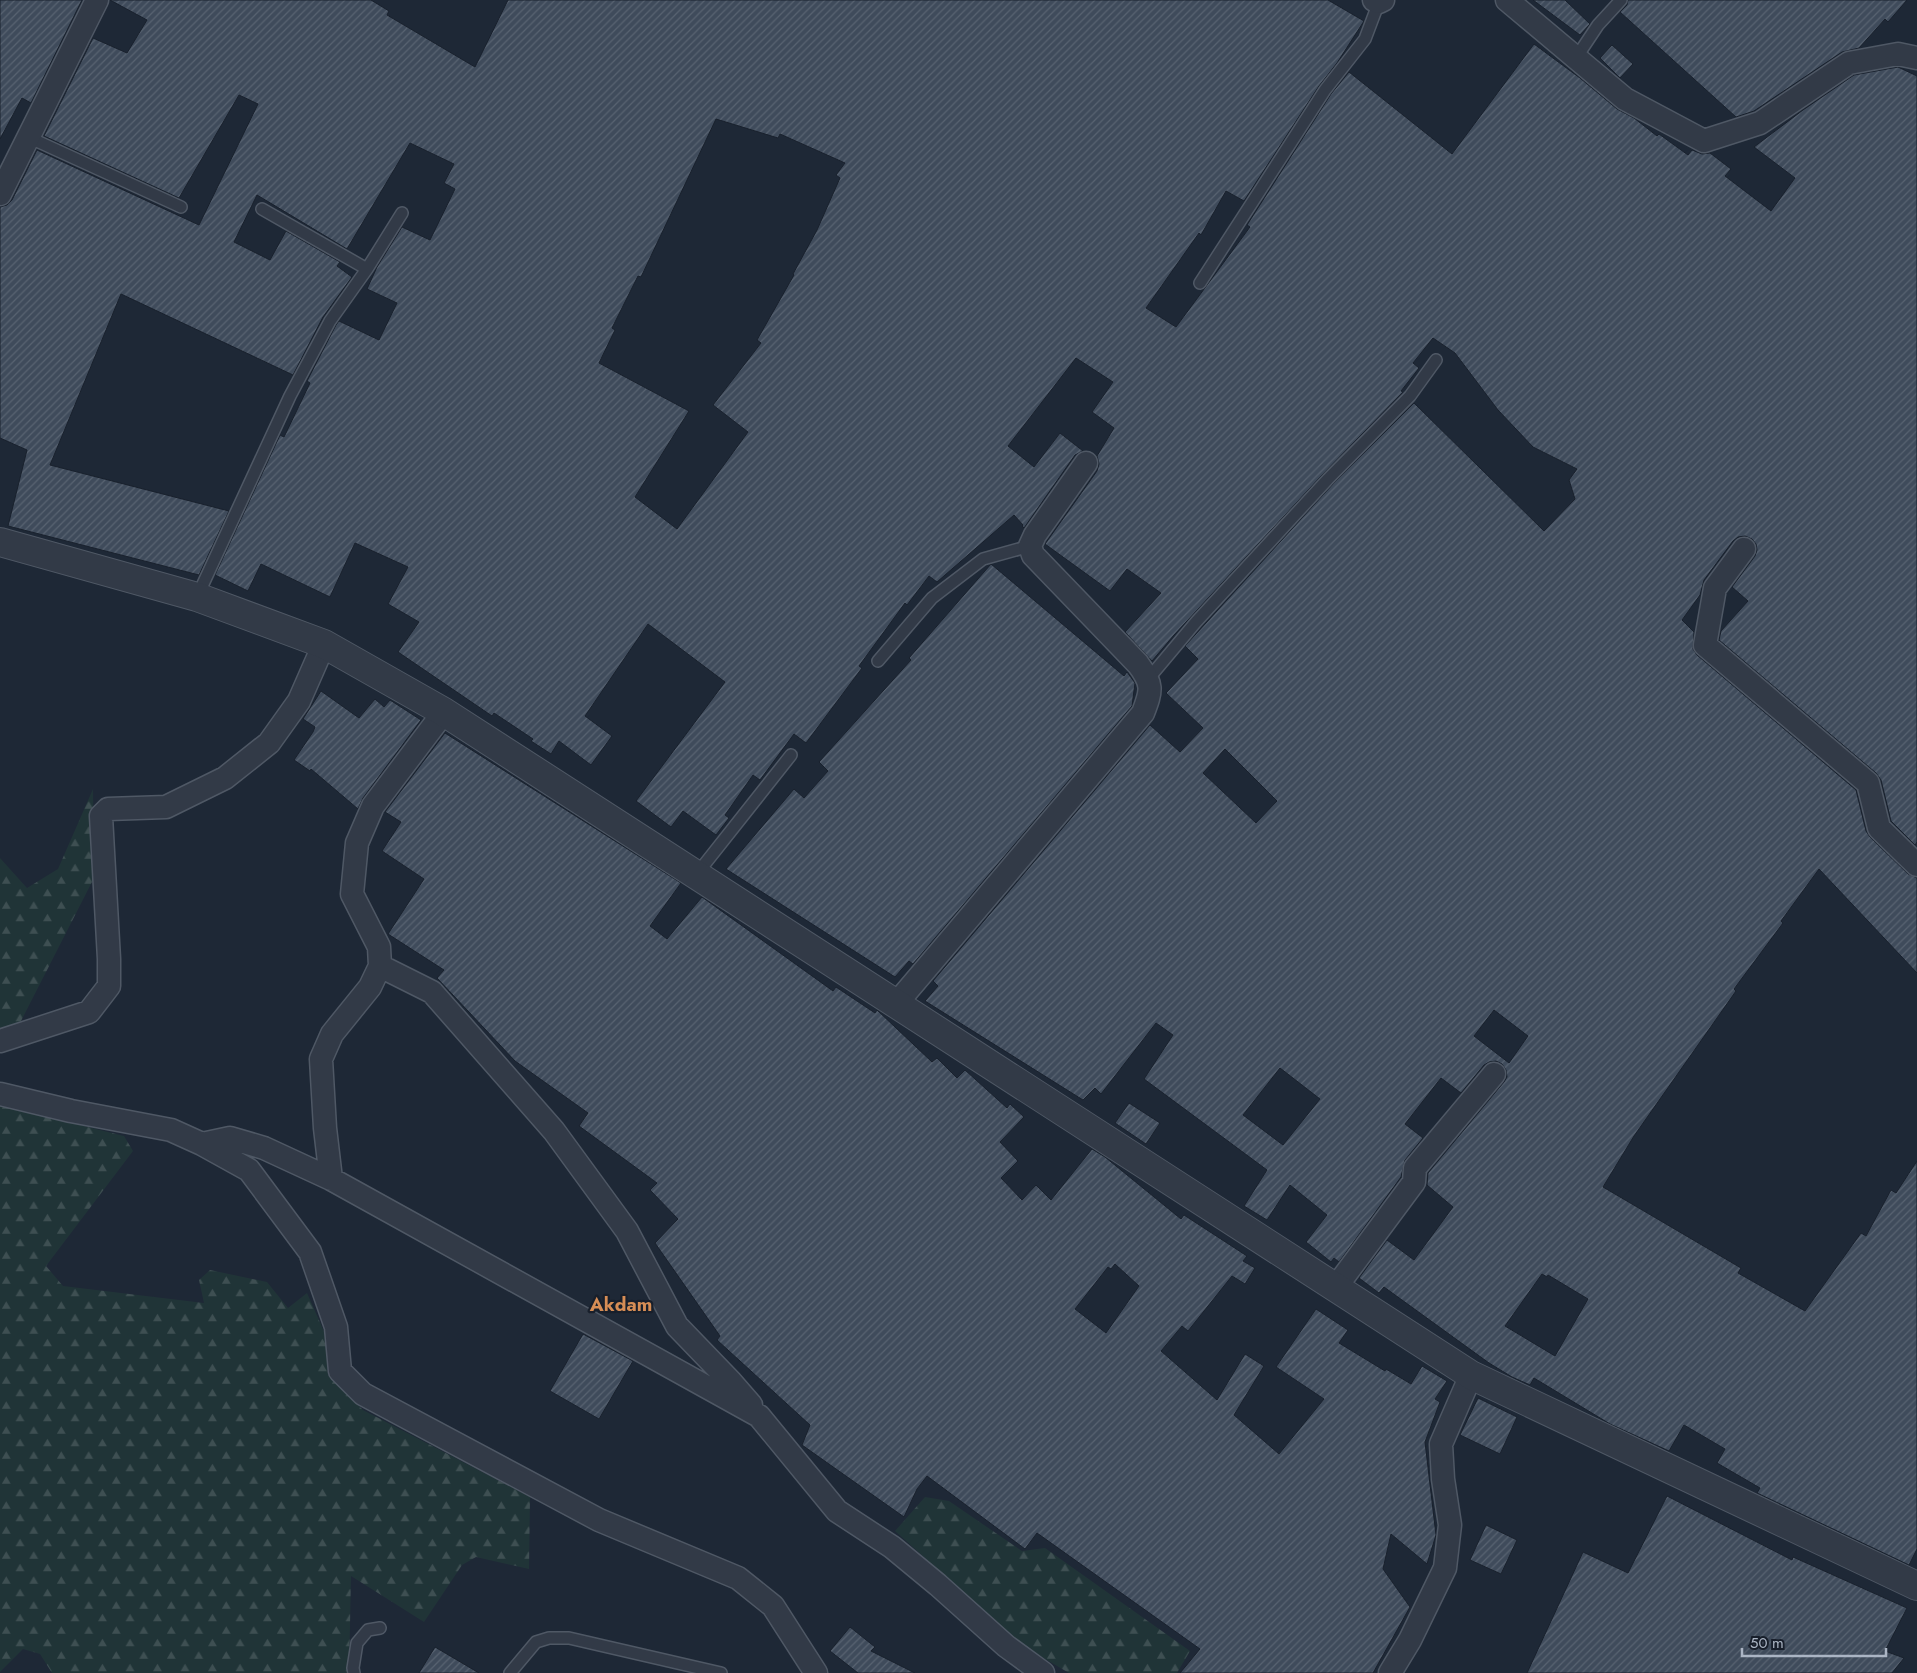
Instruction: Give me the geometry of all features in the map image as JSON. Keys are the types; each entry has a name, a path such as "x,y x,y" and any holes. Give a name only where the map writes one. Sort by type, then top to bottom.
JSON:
{"street":[{"path":"0,194 97,0"},
{"path":"1507,0 1625,100 1704,140 1760,123 1849,63 1898,54 1917,58"},
{"path":"896,1004 1143,713 1150,694 1148,678 1138,664 1033,555 1030,546 1086,463"},
{"path":"0,542 198,597 324,644 444,712 1471,1375 1917,1586"},
{"path":"1744,549 1715,588 1705,645 1868,783 1879,828 1917,865"},
{"path":"0,1040 89,1012 109,986 110,959 101,816 108,809 166,806 225,778 268,742 294,708 299,701 324,644"},
{"path":"331,1179 324,1128 321,1059 332,1034 370,987 380,966 379,947 352,894 357,843 373,806 444,712"},
{"path":"380,966 432,992 554,1132 626,1231 677,1326 731,1382 837,1511 892,1547 1006,1646 1043,1673"},
{"path":"1336,1288 1414,1182 1415,1168 1494,1074"},
{"path":"0,1094 72,1111 171,1130 202,1144 249,1170 310,1252 336,1327 340,1371 363,1394 599,1520 738,1578 773,1606 816,1673"},
{"path":"202,1144 230,1138 264,1148 331,1179 759,1416"},
{"path":"1390,1673 1410,1640 1445,1568 1450,1525 1443,1479 1442,1444 1471,1375"}],"lane":[{"path":"1576,58 1598,25 1621,0"},
{"path":"1200,283 1325,90 1365,39 1378,1"},
{"path":"28,137 181,207"},
{"path":"262,209 367,269"},
{"path":"198,597 290,396 330,322 367,269 402,213"},
{"path":"1148,678 1196,622 1328,479 1410,396 1436,360"},
{"path":"878,661 932,598 983,559 1030,546"},
{"path":"696,875 791,755"},
{"path":"354,1673 357,1643 368,1630 380,1628"},
{"path":"510,1673 536,1642 549,1638 569,1638 721,1673"}],"green space":[{"path":"93,789 94,878 21,1021 0,1032 0,858 27,888 58,869"},
{"path":"0,1105 124,1136 133,1151 46,1266 63,1286 204,1303 199,1280 210,1270 267,1282 288,1308 307,1293 326,1336 328,1375 363,1410 530,1497 529,1569 476,1557 462,1565 424,1622 351,1576 349,1673 52,1673 40,1654 23,1649 0,1672"},
{"path":"925,1497 949,1501 1022,1551 1045,1548 1190,1651 1177,1673 1069,1673 1023,1646 895,1531"}],"building":[{"path":"0,0 82,0 31,103 22,98 0,139"},
{"path":"110,0 371,0 389,11 387,15 475,67 508,0 1328,0 1364,21 1244,201 1226,191 1201,235 1199,233 1146,308 1176,327 1250,227 1247,225 1331,94 1349,72 1452,154 1534,44 1580,78 1617,109 1634,118 1657,136 1659,134 1688,155 1692,150 1702,154 1710,153 1731,169 1725,176 1771,211 1795,178 1754,147 1854,75 1898,67 1917,76 1917,842 1915,845 1891,821 1881,780 1876,773 1719,640 1721,631 1748,601 1732,587 1755,556 1756,544 1752,539 1745,536 1738,537 1733,541 1704,580 1700,595 1682,620 1694,632 1693,649 1697,655 1856,790 1866,831 1870,837 1908,874 1917,878 1917,973 1819,869 1781,921 1783,923 1734,989 1736,991 1634,1136 1603,1187 1741,1268 1738,1273 1805,1311 1861,1233 1866,1236 1891,1190 1896,1193 1917,1161 1917,1549 1909,1565 1757,1493 1760,1488 1717,1463 1725,1449 1684,1425 1669,1451 1610,1424 1534,1378 1530,1385 1512,1377 1489,1363 1384,1287 1379,1293 1359,1278 1387,1240 1414,1260 1453,1207 1427,1185 1428,1173 1504,1082 1507,1077 1506,1070 1502,1064 1496,1061 1484,1065 1461,1093 1441,1078 1405,1124 1423,1138 1405,1160 1401,1177 1339,1262 1334,1258 1331,1262 1306,1242 1327,1215 1290,1185 1267,1220 1244,1206 1267,1170 1144,1079 1173,1035 1156,1023 1101,1094 1095,1088 1083,1100 925,1001 938,986 933,981 1150,725 1180,752 1203,728 1166,693 1198,659 1185,646 1333,484 1414,403 1544,531 1575,499 1569,480 1577,469 1533,447 1498,410 1455,353 1433,338 1413,363 1419,368 1401,391 1403,392 1323,474 1152,661 1125,632 1161,593 1127,569 1110,591 1045,544 1097,471 1099,464 1097,456 1114,428 1092,412 1113,382 1076,358 1008,446 1034,467 1060,433 1083,451 1075,455 1024,528 1014,515 937,582 929,576 907,605 905,603 859,666 862,668 806,743 794,734 760,780 753,775 725,815 729,818 716,835 683,811 671,827 636,801 725,682 648,624 585,716 612,736 591,765 559,741 551,754 531,741 533,739 494,713 492,716 398,652 419,622 388,604 408,567 355,543 330,597 261,564 248,591 215,575 280,435 284,437 310,383 307,381 336,325 339,321 379,340 397,303 367,289 377,267 402,227 430,240 455,189 444,183 454,164 410,143 347,249 257,195 234,242 270,260 286,231 340,262 337,266 352,277 323,317 293,375 121,294 50,465 229,511 199,575 8,526 27,450 0,438 0,207 7,205 12,200 37,150 199,225 258,104 239,95 179,198 44,136 93,38 127,53 147,20","holes":["716,119 778,138 780,134 845,163 836,175 840,178 817,230 757,340 761,343 713,405 748,432 677,529 635,497 689,411 599,363 615,330 612,328 638,276 641,277","1225,749 1277,801 1256,823 1203,773","1494,1010 1528,1036 1509,1063 1474,1036","1280,1068 1320,1099 1283,1145 1243,1115","1542,1274 1547,1277 1548,1275 1588,1299 1555,1356 1505,1326"]},
{"path":"1533,0 1565,0 1590,24 1580,35"},
{"path":"1628,0 1907,0 1888,22 1885,19 1859,48 1842,52 1754,111 1736,117 1620,12 1627,5"},
{"path":"1612,45 1633,64 1620,78 1600,58"},
{"path":"991,564 1124,676 1127,672 1135,683 1132,706 913,964 909,961 895,977 726,869 794,789 804,798 828,771 819,762 911,660 909,658"},
{"path":"321,691 359,718 375,699 384,707 390,700 421,720 363,798 358,809 311,769 310,771 294,760 315,727 303,719"},
{"path":"445,733 681,883 650,926 667,939 702,897 833,991 836,987 875,1013 877,1010 932,1062 937,1058 957,1078 965,1070 1007,1108 1010,1104 1024,1117 1000,1142 1018,1161 1001,1178 1022,1200 1036,1185 1051,1200 1092,1149 1105,1157 1181,1219 1184,1215 1247,1256 1243,1261 1255,1268 1245,1284 1232,1276 1188,1331 1182,1326 1161,1351 1217,1400 1245,1354 1264,1366 1234,1415 1279,1454 1324,1399 1276,1367 1316,1309 1348,1330 1339,1343 1385,1371 1386,1369 1411,1384 1422,1366 1447,1381 1435,1399 1440,1402 1425,1442 1436,1535 1427,1564 1391,1534 1383,1569 1410,1607 1373,1673 1180,1673 1200,1649 1037,1533 1025,1549 927,1476 917,1489 904,1517 802,1445 810,1425 717,1340 720,1336 655,1243 678,1219 650,1190 657,1183 579,1126 588,1113 515,1061 437,978 444,970 388,934 424,879 382,851 401,822 385,812","holes":["1115,1264 1139,1286 1106,1333 1075,1309 1108,1267 1111,1269"]},
{"path":"1129,1103 1160,1123 1146,1144 1115,1123"},
{"path":"583,1334 633,1361 599,1419 550,1391"},
{"path":"1478,1398 1517,1417 1500,1454 1460,1435"},
{"path":"1667,1496 1792,1560 1793,1557 1907,1608 1885,1651 1904,1658 1892,1673 1527,1673 1583,1552 1628,1573"},
{"path":"1486,1525 1517,1540 1501,1574 1470,1560"},
{"path":"850,1627 875,1647 871,1651 915,1673 858,1673 830,1651"},
{"path":"435,1647 479,1673 419,1673"}],"district":[{"name":"Akdam","path":"621,1304"}]}
